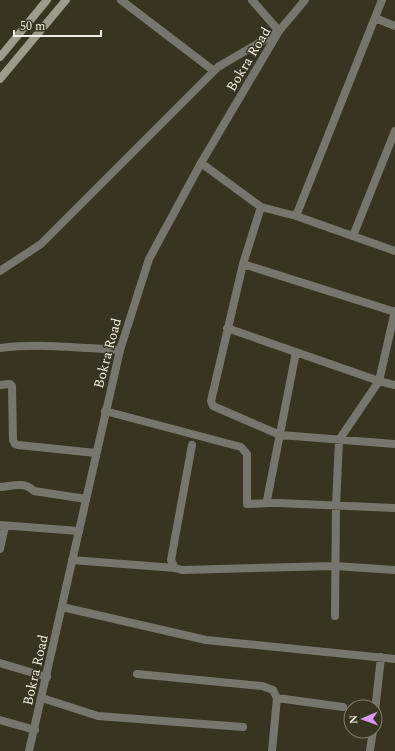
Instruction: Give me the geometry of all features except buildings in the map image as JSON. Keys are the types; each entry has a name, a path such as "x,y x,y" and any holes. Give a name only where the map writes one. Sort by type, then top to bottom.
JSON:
{"main road":[{"path":"0,57 47,0"},
{"path":"0,79 66,0"}],"street":[{"path":"120,0 214,71"},
{"path":"0,271 41,244 218,67 279,31 252,0"},
{"name":"Bokra Road","path":"29,751 35,730 105,411 120,350 149,259 201,162 279,31 305,0"},
{"path":"296,216 382,0"},
{"path":"375,18 395,26"},
{"path":"353,236 395,131"},
{"path":"201,162 261,207 296,216 395,251"},
{"path":"261,207 242,264 211,401 213,406 280,436 395,444"},
{"path":"242,264 395,312 379,381 339,440 336,506 335,616"},
{"path":"227,328 379,381 395,385"},
{"path":"0,348 12,346 120,350"},
{"path":"271,502 267,500 268,494 296,352"},
{"path":"0,385 6,383 12,386 13,440 15,444 96,454"},
{"path":"105,411 241,447 247,454 247,504 271,502 395,508"},
{"path":"175,568 171,560 192,445"},
{"path":"0,488 21,485 28,486 34,491 86,499"},
{"path":"0,548 2,525 79,531"},
{"path":"72,560 175,568 182,570 335,566 395,570"},
{"path":"62,607 206,640 395,658"},
{"path":"376,699 381,657"},
{"path":"0,663 46,677"},
{"path":"137,674 262,686 273,690 277,698 272,751"},
{"path":"42,698 98,716 243,727"},
{"path":"277,698 343,707"},
{"path":"0,720 35,730"},
{"path":"370,750 372,739"}]}
